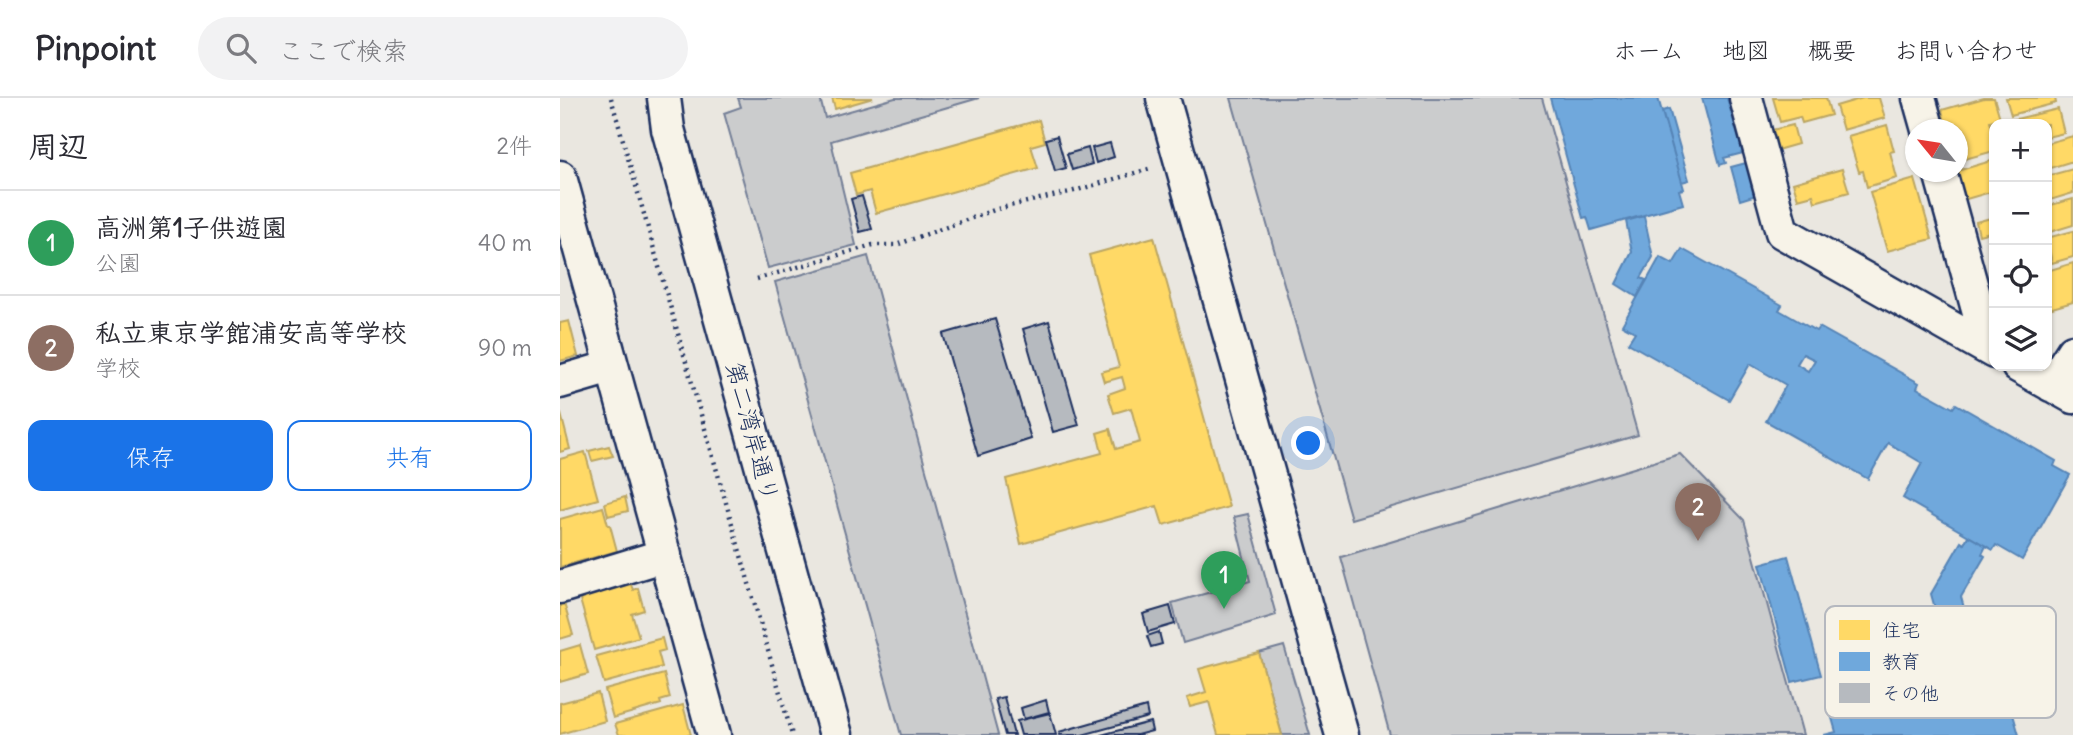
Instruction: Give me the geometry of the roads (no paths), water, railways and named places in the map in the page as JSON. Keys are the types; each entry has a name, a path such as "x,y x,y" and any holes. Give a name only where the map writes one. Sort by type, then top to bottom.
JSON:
{"street":[{"name":"第二湾岸通り","path":"653,98 668,129"},
{"name":"第二湾岸通り","path":"664,98 668,129 836,735"},
{"path":"1163,98 1342,735"},
{"path":"1746,98 1782,232 1983,345"},
{"path":"1919,98 1925,119"},
{"path":"560,177 715,735"},
{"path":"1943,182 1980,317 1983,345"},
{"path":"2027,371 2062,391 2073,351"},
{"path":"560,382 611,367"},
{"path":"560,587 665,555"}],"place":[{"name":"私立東京学館浦安高等学校","path":"1698,541"},
{"name":"高洲第1子供遊園","path":"1224,609"}]}
